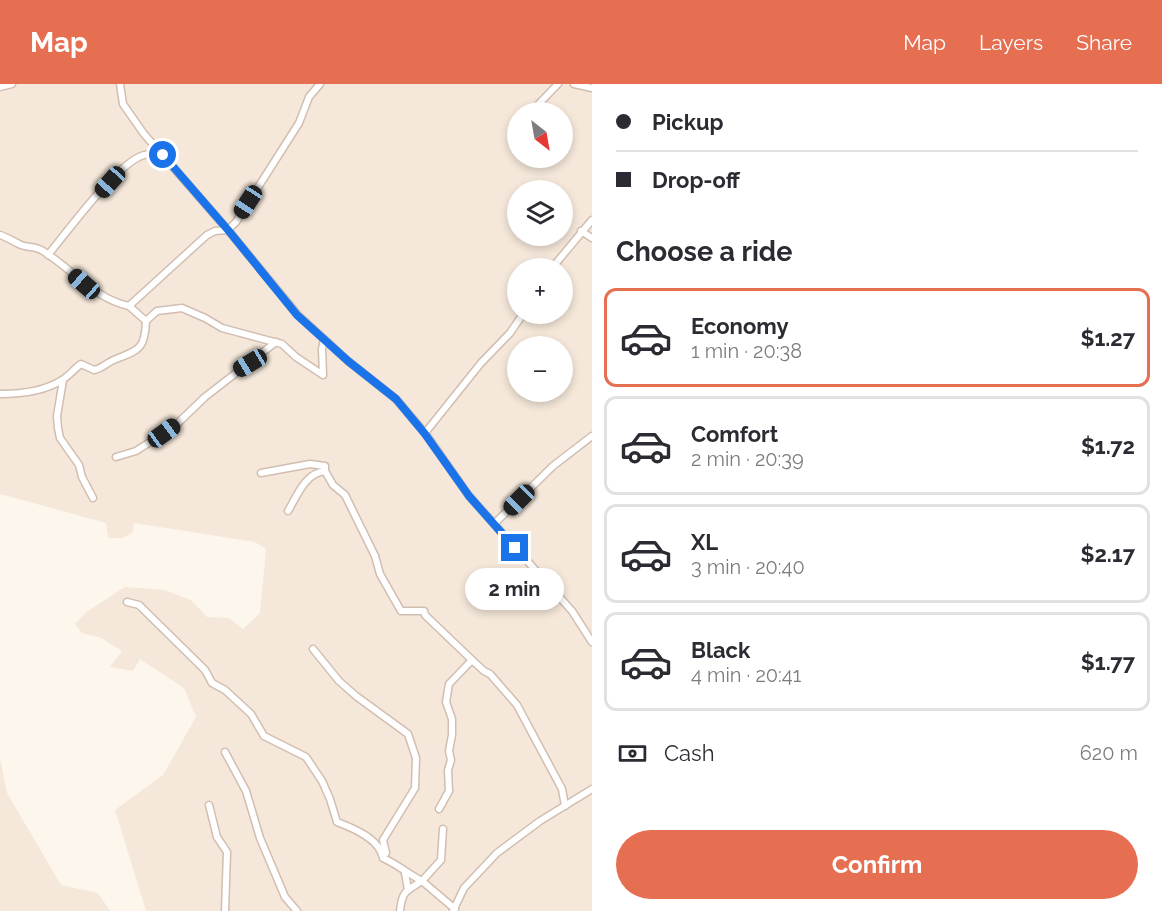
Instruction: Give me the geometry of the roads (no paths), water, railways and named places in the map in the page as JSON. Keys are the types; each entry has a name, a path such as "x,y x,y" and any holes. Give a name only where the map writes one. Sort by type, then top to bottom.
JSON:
{"street":[{"path":"0,87 12,84"},
{"path":"120,84 123,104 144,134 228,230 297,315 348,361 396,399 425,434 469,496 572,611 592,642"},
{"path":"129,306 207,235 215,231 228,230 236,222 299,123 309,97 320,84"},
{"path":"541,102 558,84"},
{"path":"574,84 592,88"},
{"path":"48,255 124,168 144,155 163,155"},
{"path":"560,258 592,220"},
{"path":"581,231 592,238"},
{"path":"0,235 22,245 35,247 84,284 116,303 129,306 146,321"},
{"path":"0,394 20,394 63,380 81,364 94,370 102,368 112,360 132,354 143,343 146,335 146,321 157,311 182,308 222,328 282,344 296,357 323,375 324,339"},
{"path":"425,434 481,363 517,324"},
{"path":"116,457 136,451 178,423 205,397 276,342"},
{"path":"63,380 57,416 60,438 79,465 82,477 93,498"},
{"path":"494,524 554,466 592,436"},
{"path":"261,473 310,464 325,466 325,471 333,485 345,495 375,556 380,574 401,611 424,611 472,660 490,674 517,705 562,789 565,806"},
{"path":"288,511 308,478 316,472 325,471"},
{"path":"127,602 139,605 205,670 212,683 225,690 242,705 264,736 306,757 322,781 337,822 373,841 382,850 383,858 396,864"},
{"path":"313,649 339,681 408,734 416,758 415,788 383,840 387,855 405,873 422,881 454,910 464,888 497,853 540,821 592,789"},
{"path":"439,809 449,792 450,780 448,770 451,760 449,751 452,719 446,702 449,684 472,660"},
{"path":"225,752 246,791 258,832 285,897 297,911"},
{"path":"208,805 216,837 227,852 225,911"},
{"path":"400,911 400,899 408,890 422,881 441,860 443,829"},
{"path":"405,873 408,890"}]}
